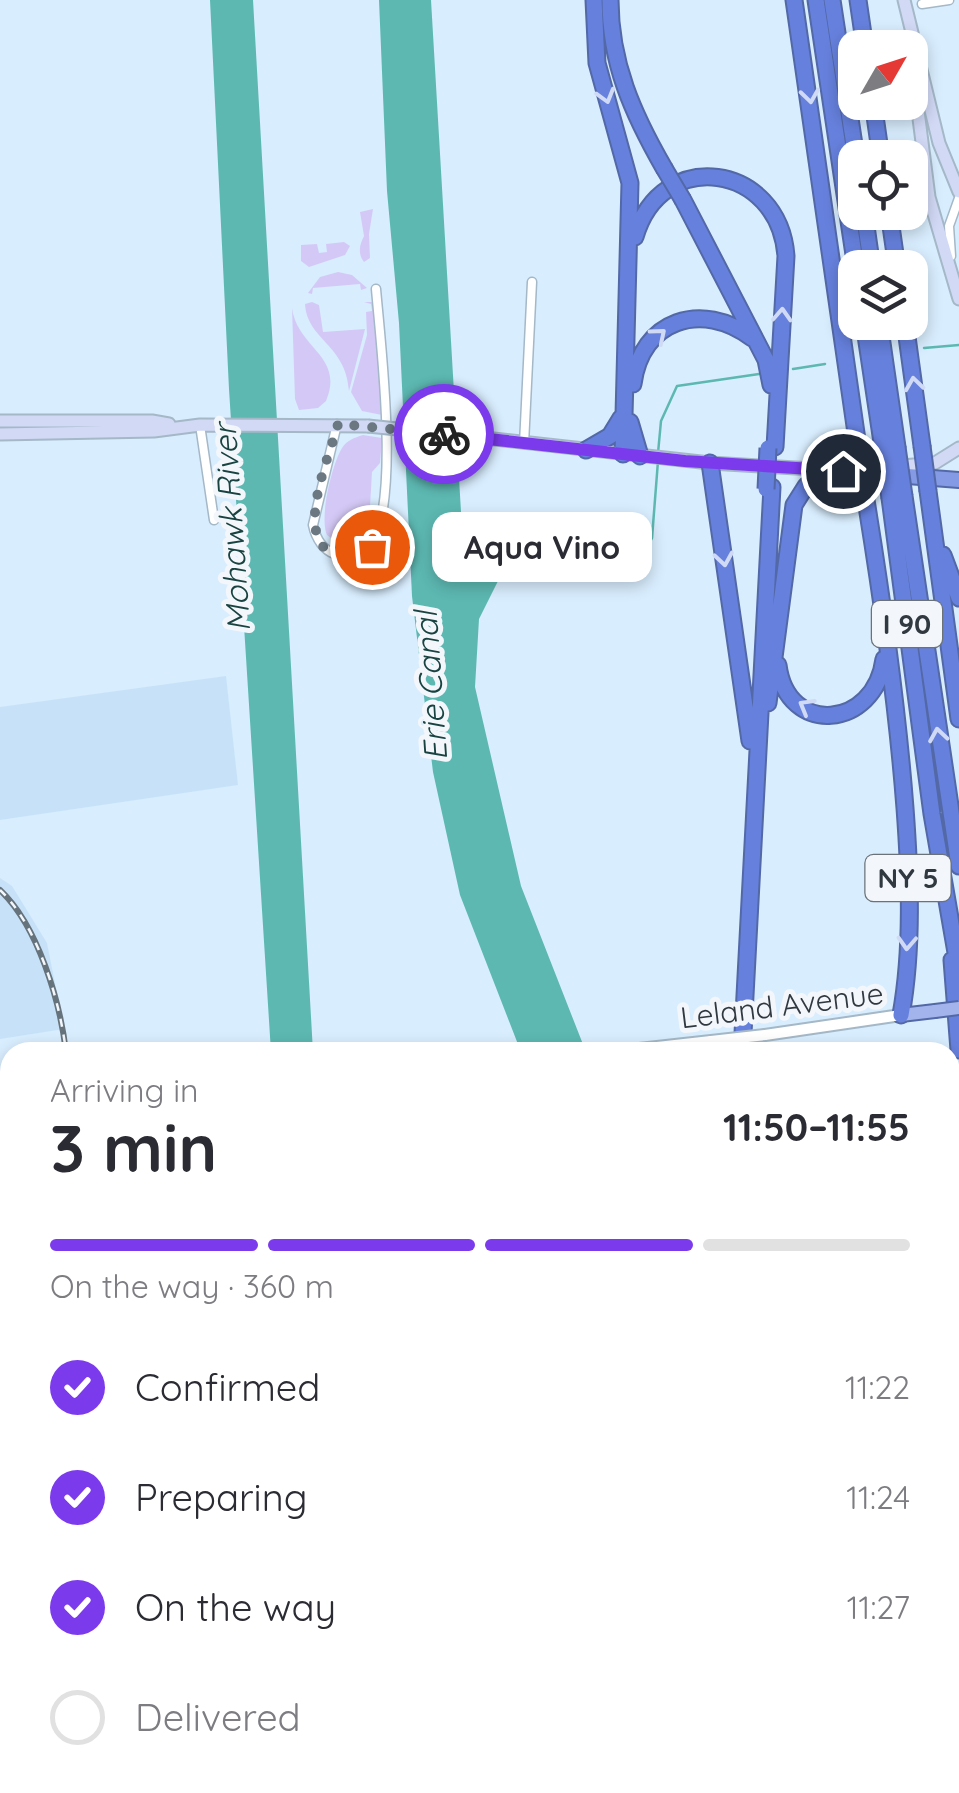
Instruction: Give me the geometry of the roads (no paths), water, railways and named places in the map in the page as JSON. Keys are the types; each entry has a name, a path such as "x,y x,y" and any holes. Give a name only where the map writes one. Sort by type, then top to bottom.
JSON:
{"highway":[{"path":"594,0 597,63 630,182 622,454"},
{"path":"610,0 611,31 626,96 766,360 772,382 771,448"},
{"name":"NY 5","path":"794,0 900,741 909,894 901,1016"},
{"path":"816,0 853,250"},
{"path":"832,0 853,140"},
{"path":"858,0 862,30"},
{"path":"630,256 644,214 663,192 679,182 709,176 748,186 772,209 784,240 742,1042"},
{"path":"645,457 630,426 630,405 635,368 652,338 674,323 700,318 730,324 755,340"},
{"name":"I 90","path":"868,340 890,448 946,902 959,970"},
{"name":"I 90","path":"881,340 890,448"},
{"path":"907,340 959,719"},
{"path":"586,450 610,436 622,414"},
{"path":"710,463 751,752"},
{"path":"756,771 778,649 798,495 815,482 849,471 959,480"},
{"path":"734,1042 769,488"},
{"name":"I 90","path":"897,497 959,866"},
{"path":"930,511 959,598"},
{"path":"778,649 780,680 788,694 808,710 837,715 850,712 872,695 883,668 886,640"},
{"path":"946,902 958,1042"}],"main road":[{"path":"904,0 908,30"},
{"path":"904,0 939,143 959,195"},
{"path":"919,120 929,197 957,295"},
{"path":"0,421 152,421 178,426"},
{"path":"0,434 154,430 218,424 338,424 710,463 849,471 936,463 959,448"},
{"name":"Leland Avenue","path":"901,1016 959,1008"}],"street":[{"path":"922,4 950,0"},
{"path":"957,295 949,230 959,195"},
{"path":"524,444 532,282"},
{"path":"338,424 313,525 317,541 340,556 363,553 378,536 387,436 376,289"},
{"path":"200,425 214,520"},
{"name":"Leland Avenue","path":"702,1042 901,1016"}],"water":[{"path":"210,0 253,0 312,1042 270,1042 229,389"},
{"name":"Erie Canal","path":"379,0 431,0 462,529 477,553 497,554 504,569 479,619 475,687 521,886 582,1042 517,1042 460,895 433,772 412,596 399,323 387,191"}],"waterway":[{"path":"924,348 959,345"},
{"path":"793,369 825,364"},
{"path":"658,453 661,421 677,386 759,374"},
{"path":"501,561 598,553 639,554 646,550 652,538 658,461"}],"railway":[{"path":"0,890 26,923 45,965 64,1042"}],"place":[{"name":"Aqua Vino","path":"372,547"}],"water label":[{"name":"Mohawk River","path":"232,528"}]}
